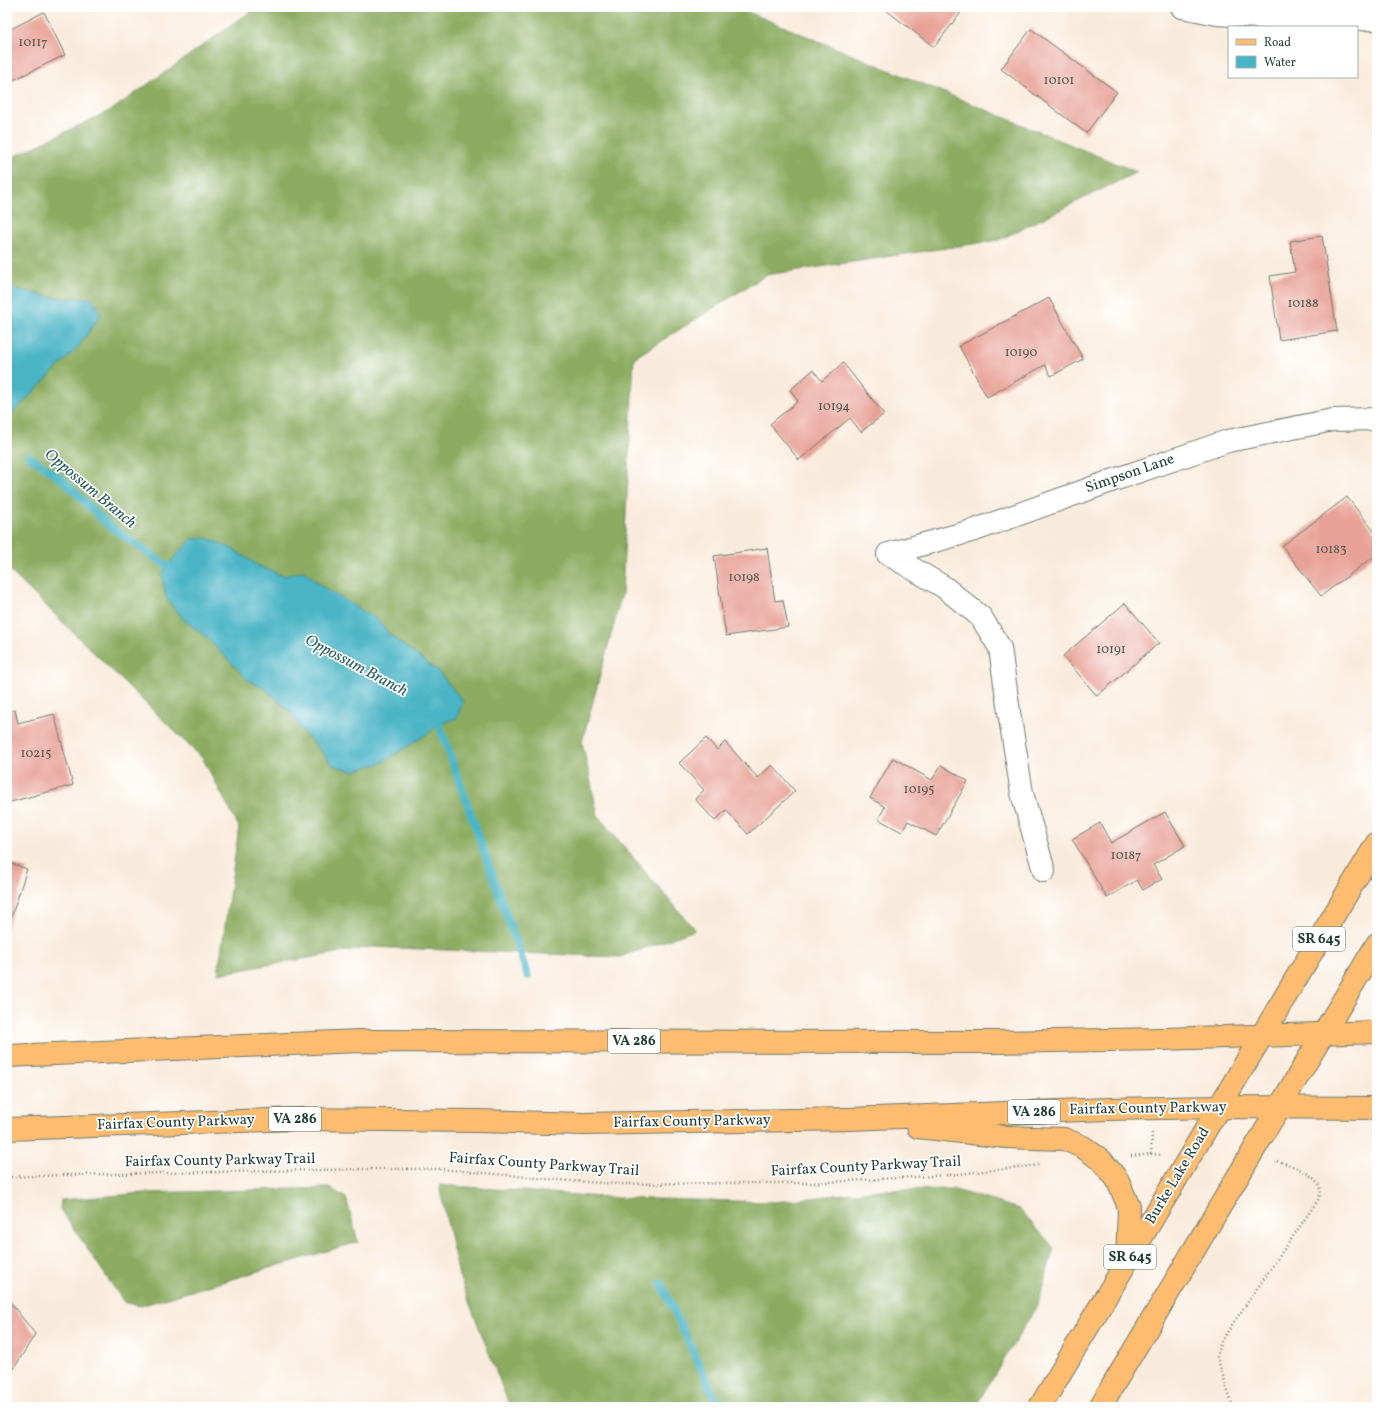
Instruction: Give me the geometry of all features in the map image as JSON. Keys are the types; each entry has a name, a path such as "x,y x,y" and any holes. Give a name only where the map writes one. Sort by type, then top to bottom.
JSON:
{"main road":[{"name":"Burke Lake Road","path":"1040,1407 1377,843"},
{"name":"SR 645","path":"1100,1407 1377,944"},
{"name":"VA 286","path":"7,1056 359,1041 995,1042 1377,1032"},
{"name":"Fairfax County Parkway","path":"7,1129 299,1119 584,1124 850,1119 1109,1109 1219,1107 1377,1108"},
{"path":"850,1119 1006,1137 1064,1139 1083,1147 1101,1160 1117,1179 1129,1207 1127,1261"}],"street":[{"path":"1182,7 1217,14 1296,20 1377,19"},
{"name":"Simpson Lane","path":"1044,871 1022,793 1000,648 981,617 944,587 888,554 975,530 1228,441 1333,420 1377,419"}],"path":[{"path":"1151,1154 1152,1130"},
{"path":"1126,1157 1151,1154 1166,1156"},
{"path":"1233,1407 1217,1357 1219,1346 1318,1200 1321,1193 1320,1185 1312,1177 1282,1162"},
{"name":"Fairfax County Parkway Trail","path":"7,1177 239,1171 440,1169 619,1184 811,1184 949,1175 1043,1165"}],"green space":[{"path":"257,7 736,7 1137,172 999,240 766,275 634,358 622,594 582,742 598,816 695,930 620,957 370,947 218,974 239,827 203,759 7,568 7,160 113,109"},
{"path":"439,1185 616,1198 774,1202 880,1190 952,1189 1019,1209 1054,1248 1038,1304 975,1407 510,1407 459,1276"},
{"path":"330,1188 346,1198 358,1242 140,1306 124,1302 60,1209 61,1200 144,1193"}],"water":[{"path":"7,287 56,298 92,298 101,314 79,346 7,419"},
{"path":"207,538 229,547 261,567 284,576 304,571 323,587 378,620 391,636 438,671 463,701 457,718 439,724 427,734 381,763 353,771 332,765 300,729 291,713 267,690 249,681 207,638 183,619 166,598 162,574 177,554 192,539"}],"building":[{"path":"882,7 959,7 963,10 934,47"},
{"path":"44,12 65,55 7,83 7,31"},
{"path":"1031,29 1117,92 1086,133 1001,69"},
{"path":"1322,236 1337,331 1279,340 1270,276 1295,272 1290,241"},
{"path":"1049,298 1083,359 1051,376 1045,365 987,397 959,346"},
{"path":"843,363 884,414 861,432 850,418 799,460 770,424 798,401 790,390 813,370 822,381"},
{"path":"1347,497 1377,535 1377,554 1321,596 1282,546"},
{"path":"767,548 775,601 783,600 788,627 726,636 714,556"},
{"path":"1125,603 1159,643 1097,696 1063,656"},
{"path":"15,710 18,723 54,714 73,785 7,803 7,712"},
{"path":"706,738 717,750 725,742 758,778 772,765 795,791 748,834 726,810 715,821 695,799 704,790 679,763"},
{"path":"893,758 932,780 941,765 968,781 936,836 908,821 902,832 878,819 885,807 870,798"},
{"path":"1165,812 1185,846 1153,865 1162,879 1143,890 1137,880 1107,898 1072,839 1100,823 1111,843"},
{"path":"7,862 27,869 7,930"},
{"path":"7,1298 35,1334 7,1380"}],"waterway":[{"name":"Oppossum Branch","path":"29,456 64,481 108,525 176,572"},
{"name":"Oppossum Branch","path":"430,720 439,724 528,976"},
{"name":"Oppossum Branch","path":"661,1283 719,1407"}]}
